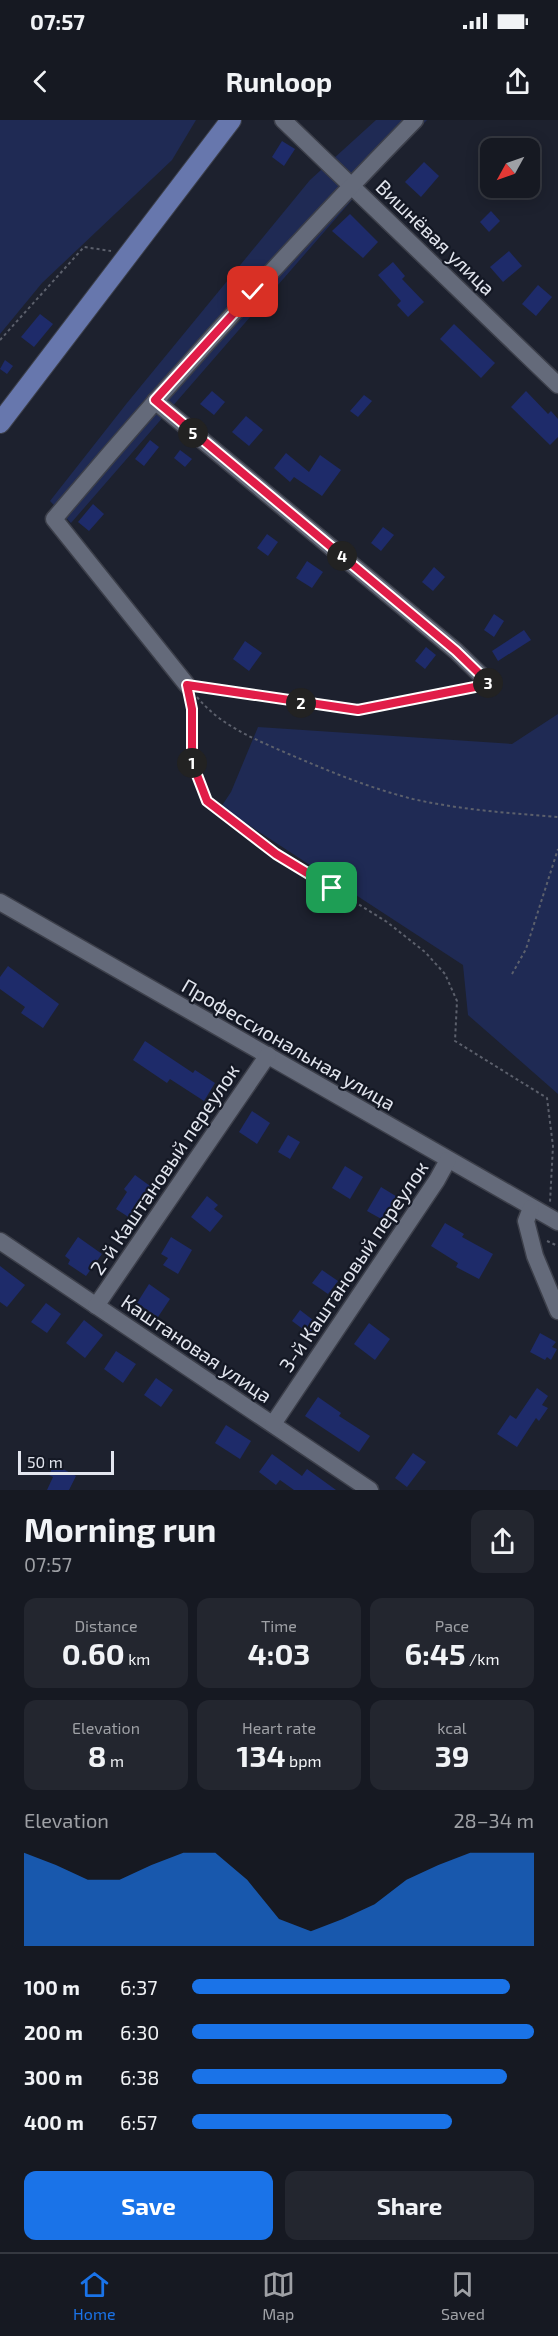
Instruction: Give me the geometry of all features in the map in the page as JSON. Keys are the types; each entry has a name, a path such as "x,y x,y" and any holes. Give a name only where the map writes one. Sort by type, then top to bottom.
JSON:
{"main road":[{"path":"2,415 231,120"}],"street":[{"name":"Вишнёвая улица","path":"284,120 558,385"},
{"path":"187,685 54,519 155,400 352,184 415,120"},
{"path":"155,400 456,651 490,684"},
{"name":"Профессиональная улица","path":"0,902 553,1220"},
{"name":"2-й Каштановый переулок","path":"96,1306 268,1055"},
{"name":"3-й Каштановый переулок","path":"273,1424 431,1190 448,1160"},
{"path":"531,1208 526,1221 535,1256 558,1311"},
{"name":"Каштановая улица","path":"0,1241 370,1490"}],"path":[{"path":"0,340 84,247 112,252 119,246"},
{"path":"187,685 358,710 490,684"},
{"path":"187,685 206,708 236,731 350,779 412,799 453,806 558,817"},
{"path":"187,685 192,709 192,762 207,801 276,854 387,922 425,952 445,974 457,1001 455,1041 547,1098 553,1146 553,1220"},
{"path":"512,974 526,949 558,851"}],"shaded area":[{"path":"0,120 196,120 172,160 42,283 0,334"},
{"path":"376,120 427,120 378,170 71,523 50,501 127,403 310,180"},
{"path":"558,714 558,1094 468,1015 463,965 221,807 231,792 258,727 512,744"}],"building":[{"path":"282,141 295,149 284,166 272,157"},
{"path":"424,162 439,176 421,197 405,182"},
{"path":"491,211 500,221 489,232 480,222"},
{"path":"350,214 378,242 363,258 332,231"},
{"path":"509,251 522,266 503,282 490,267"},
{"path":"393,262 405,276 402,279 424,302 408,317 397,305 401,301 378,275"},
{"path":"538,285 552,297 536,316 522,304"},
{"path":"40,314 53,324 34,347 21,337"},
{"path":"454,324 495,363 481,378 440,339"},
{"path":"5,360 13,366 7,374 0,369"},
{"path":"212,391 225,402 214,415 200,404"},
{"path":"526,391 548,414 551,411 558,419 558,437 550,445 511,407"},
{"path":"364,395 372,401 358,417 350,411"},
{"path":"246,416 263,430 249,446 232,432"},
{"path":"150,440 159,447 144,466 135,459"},
{"path":"180,450 192,459 185,467 174,458"},
{"path":"286,453 309,472 320,455 341,470 322,496 294,477 290,482 274,468"},
{"path":"93,504 104,514 89,531 78,522"},
{"path":"383,527 394,535 381,551 371,543"},
{"path":"267,534 278,542 268,556 257,548"},
{"path":"307,561 323,572 312,588 296,578"},
{"path":"434,567 445,577 433,591 422,582"},
{"path":"494,614 504,621 494,637 484,630"},
{"path":"524,630 531,640 498,661 492,651"},
{"path":"245,641 262,653 249,671 233,659"},
{"path":"426,647 436,655 425,669 415,661"},
{"path":"8,966 59,1004 43,1028 21,1013 25,1007 0,989 0,977"},
{"path":"145,1041 193,1073 195,1070 215,1083 204,1101 170,1079 167,1083 133,1060"},
{"path":"252,1111 270,1123 257,1144 239,1132"},
{"path":"288,1135 300,1142 290,1159 278,1152"},
{"path":"345,1166 363,1177 350,1199 332,1188"},
{"path":"135,1175 150,1186 130,1218 116,1209 127,1192 124,1189"},
{"path":"381,1187 399,1198 385,1221 367,1211"},
{"path":"207,1196 218,1205 214,1209 223,1216 210,1232 191,1217"},
{"path":"445,1223 464,1234 462,1237 493,1254 479,1279 456,1267 458,1263 431,1246"},
{"path":"78,1237 102,1254 86,1276 68,1264 70,1260 65,1256"},
{"path":"171,1237 192,1250 178,1274 163,1265 168,1258 161,1254"},
{"path":"0,1266 25,1285 7,1307 0,1302"},
{"path":"322,1270 338,1281 328,1294 312,1283"},
{"path":"149,1284 170,1299 158,1317 137,1303"},
{"path":"46,1303 61,1314 47,1333 31,1322"},
{"path":"300,1310 322,1327 315,1338 292,1321"},
{"path":"84,1320 103,1335 85,1358 66,1343"},
{"path":"369,1323 390,1339 375,1360 354,1344"},
{"path":"540,1333 556,1342 552,1347 557,1349 551,1360 547,1357 545,1360 530,1352"},
{"path":"116,1351 136,1364 123,1383 104,1369"},
{"path":"156,1378 173,1390 161,1407 144,1395"},
{"path":"537,1388 548,1396 542,1405 548,1408 539,1421 536,1418 517,1447 497,1434 510,1415 516,1419"},
{"path":"318,1397 341,1413 339,1416 370,1436 359,1452 305,1416"},
{"path":"226,1425 251,1441 240,1459 215,1443"},
{"path":"413,1453 426,1462 407,1487 395,1478"},
{"path":"272,1454 302,1476 307,1469 336,1490 294,1490 280,1480 276,1485 259,1472"},
{"path":"54,1464 76,1476 69,1490 47,1490 53,1477 49,1475"}],"route":[{"path":"253,292 155,400 456,651 490,684 358,710 187,685 192,709 192,762 207,801 276,854 332,888"}]}
